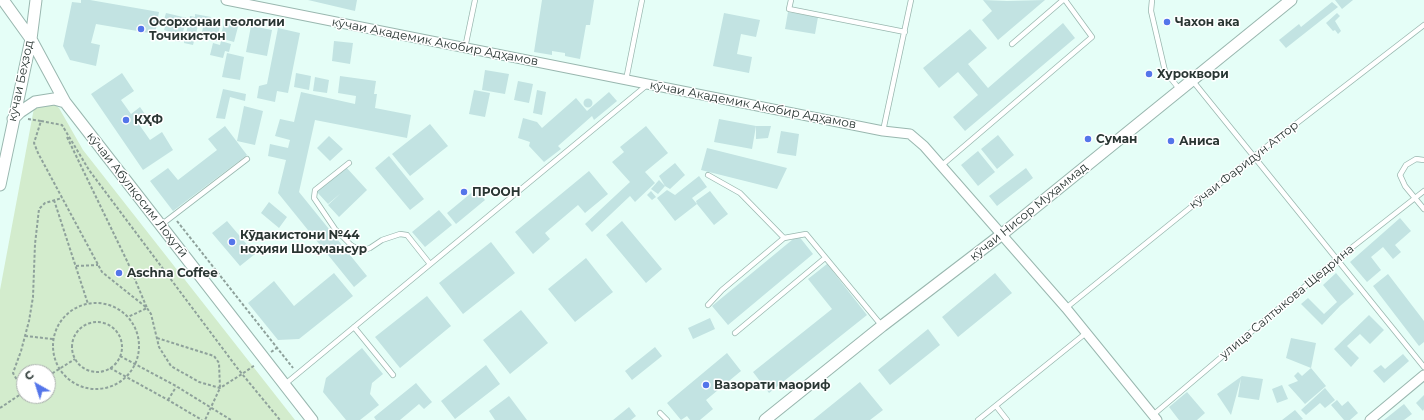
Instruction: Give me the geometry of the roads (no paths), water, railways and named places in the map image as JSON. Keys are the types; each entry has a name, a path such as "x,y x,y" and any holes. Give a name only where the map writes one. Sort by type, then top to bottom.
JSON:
{"street":[{"name":"кӯчаи Абулқосим Лоҳутӣ","path":"3,0 31,39 74,114 312,420"},
{"name":"кӯчаи Беҳзод","path":"0,185 2,162 31,39 36,0"},
{"name":"кӯчаи Академик Акобир Адҳамов","path":"226,0 882,131 910,134 924,146 942,166 1066,308 1155,418"},
{"name":"кӯчаи Нисор Муҳаммад","path":"765,420 882,326 1001,235 1291,0"},
{"path":"13,119 35,102 54,99 66,102"},
{"path":"1370,420 1424,376"}],"lane":[{"path":"465,48 475,0"},
{"path":"626,80 642,0"},
{"path":"791,0 790,9 905,32"},
{"path":"882,131 911,0"},
{"path":"942,166 1092,37 1064,0 1012,44"},
{"path":"1152,0 1151,11 1165,71 1180,90"},
{"name":"кӯчаи Фаридун Аттор","path":"1066,308 1253,157 1424,25"},
{"path":"1192,80 1424,367"},
{"path":"284,385 648,84"},
{"path":"161,225 247,159"},
{"path":"1424,160 1416,159 1406,165 1400,175 1405,186 1414,199 1424,209"},
{"path":"349,163 315,190 314,198 335,228 351,245 361,250 370,248 382,240 400,234 407,235 430,264"},
{"path":"708,175 740,192 784,238"},
{"name":"улица Салтыкова Щедрина","path":"1155,418 1336,260 1424,191"},
{"path":"708,305 722,290 784,238 806,234 882,326"},
{"path":"735,333 825,258"},
{"path":"354,327 393,375"},
{"path":"978,420 1086,333"},
{"path":"996,406 1007,420"},
{"path":"660,412 667,420"}],"place":[{"name":"Чахон ака","path":"1167,22"},
{"name":"Осорхонаи геологии Точикистон","path":"141,29"},
{"name":"Хуроквори","path":"1149,74"},
{"name":"КҲФ","path":"126,120"},
{"name":"Суман","path":"1088,139"},
{"name":"Аниса","path":"1171,141"},
{"name":"ПРООН","path":"464,192"},
{"name":"Кӯдакистони №44 ноҳияи Шоҳмансур","path":"232,242"},
{"name":"Aschna Coffee","path":"119,273"},
{"name":"Вазорати маориф","path":"706,385"}]}
